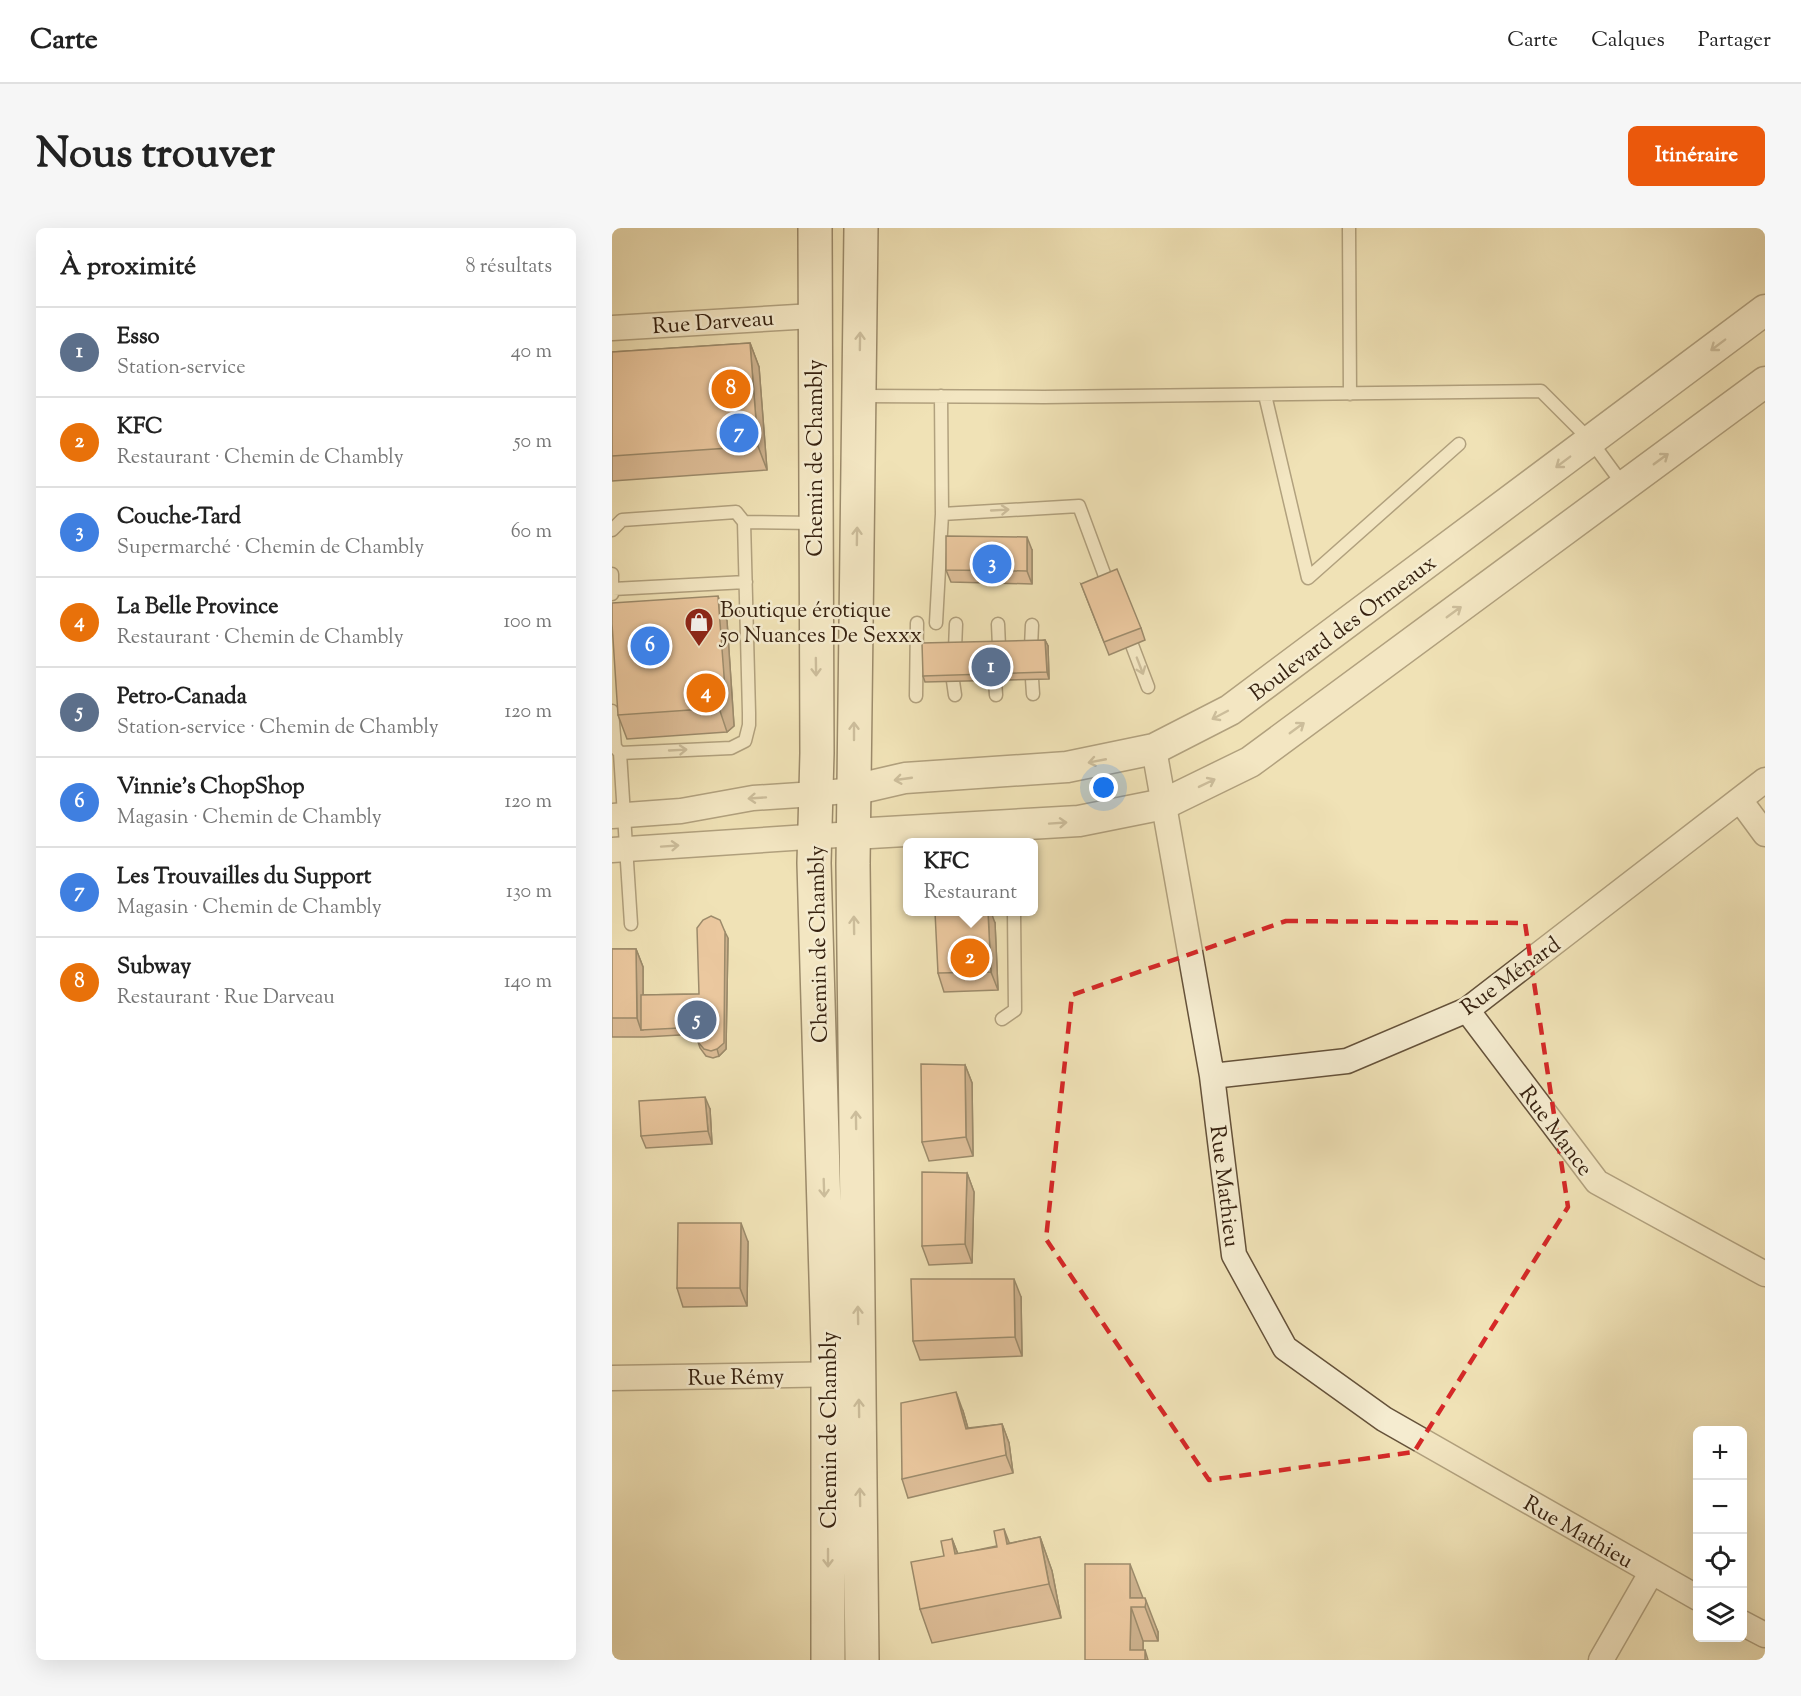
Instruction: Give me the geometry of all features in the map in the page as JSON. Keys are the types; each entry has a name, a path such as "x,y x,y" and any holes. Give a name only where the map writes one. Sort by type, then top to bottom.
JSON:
{"main road":[{"name":"Chemin de Chambly","path":"814,228 814,835 862,1660"},
{"name":"Chemin de Chambly","path":"828,1660 844,1374 861,228"}],"street":[{"name":"Boulevard des Ormeaux","path":"853,790 905,778 1067,767 1154,749 1230,710 1765,310"},
{"name":"Rue Darveau","path":"612,328 813,316"},
{"path":"620,850 814,835 1079,821 1164,804 1250,762 1765,382"},
{"name":"Rue Mathieu","path":"1154,749 1212,1076 1234,1255 1285,1348 1384,1419 1693,1595"},
{"name":"Rue Ménard","path":"1212,1076 1347,1061 1467,1010 1765,780"},
{"path":"618,816 681,811 753,798 853,790"},
{"path":"1740,800 1765,834"},
{"name":"Rue Mance","path":"1467,1010 1597,1182 1765,1274"},
{"name":"Rue Rémy","path":"612,1378 844,1374"},
{"path":"1601,1660 1651,1573"},
{"path":"1747,1625 1765,1635"}],"lane":[{"path":"1349,228 1350,394"},
{"path":"859,396 1265,395 1541,391 1591,441 1624,486"},
{"path":"1265,395 1308,578 1459,444"},
{"path":"936,623 942,514 941,396"},
{"path":"942,514 1078,506 1109,587"},
{"path":"612,530 622,520 736,512 744,522 749,713 745,741 732,748 620,753"},
{"path":"744,522 814,523"},
{"path":"612,574 613,592 746,582"},
{"path":"916,696 917,623"},
{"path":"955,649 956,624"},
{"path":"998,624 999,647"},
{"path":"1031,647 1032,625"},
{"path":"1132,645 1148,687"},
{"path":"1032,679 1033,694"},
{"path":"995,680 996,695"},
{"path":"953,681 955,695"},
{"path":"612,711 615,747 620,753 618,816 630,924"},
{"path":"1002,1019 1015,1010 1014,916"}],"highlighted area":[{"path":"1286,921 1525,923 1568,1207 1414,1452 1209,1480 1046,1239 1072,995"}],"building":[{"path":"750,343 758,446 612,456 612,352"},
{"path":"946,536 1027,537 1027,571 946,570"},
{"path":"1117,569 1141,628 1104,642 1081,584"},
{"path":"718,596 726,702 719,708 618,715 612,603"},
{"path":"1045,640 1047,672 923,676 922,643"},
{"path":"711,916 720,920 725,932 724,1043 711,1051 704,1049 698,1042 698,1027 641,1030 641,995 699,994 697,928 703,920"},
{"path":"935,916 988,916 991,972 938,973"},
{"path":"612,949 636,949 637,1018 612,1018"},
{"path":"921,1064 965,1065 966,1137 922,1142"},
{"path":"705,1097 708,1131 641,1136 639,1101"},
{"path":"922,1172 967,1173 965,1244 922,1246"},
{"path":"678,1223 741,1223 740,1288 677,1288"},
{"path":"911,1279 1014,1279 1015,1337 913,1341"},
{"path":"956,1392 966,1429 1002,1424 1006,1455 902,1479 901,1403"},
{"path":"1004,1529 1007,1544 1040,1537 1049,1584 920,1609 911,1562 944,1556 941,1541 952,1539 955,1554 997,1547 994,1531"},
{"path":"1085,1564 1130,1564 1130,1598 1145,1598 1146,1602 1145,1607 1131,1607 1130,1650 1145,1650 1145,1660 1085,1660"}],"place":[{"name":"Subway","path":"731,389"},
{"name":"Les Trouvailles du Support","path":"739,433"},
{"name":"Couche-Tard","path":"992,564"},
{"name":"Vinnie's ChopShop","path":"650,646"},
{"name":"Boutique érotique 50 Nuances De Sexxx","path":"699,648"},
{"name":"Esso","path":"991,667"},
{"name":"La Belle Province","path":"706,693"},
{"name":"KFC","path":"970,958"},
{"name":"Petro-Canada","path":"697,1020"}]}
